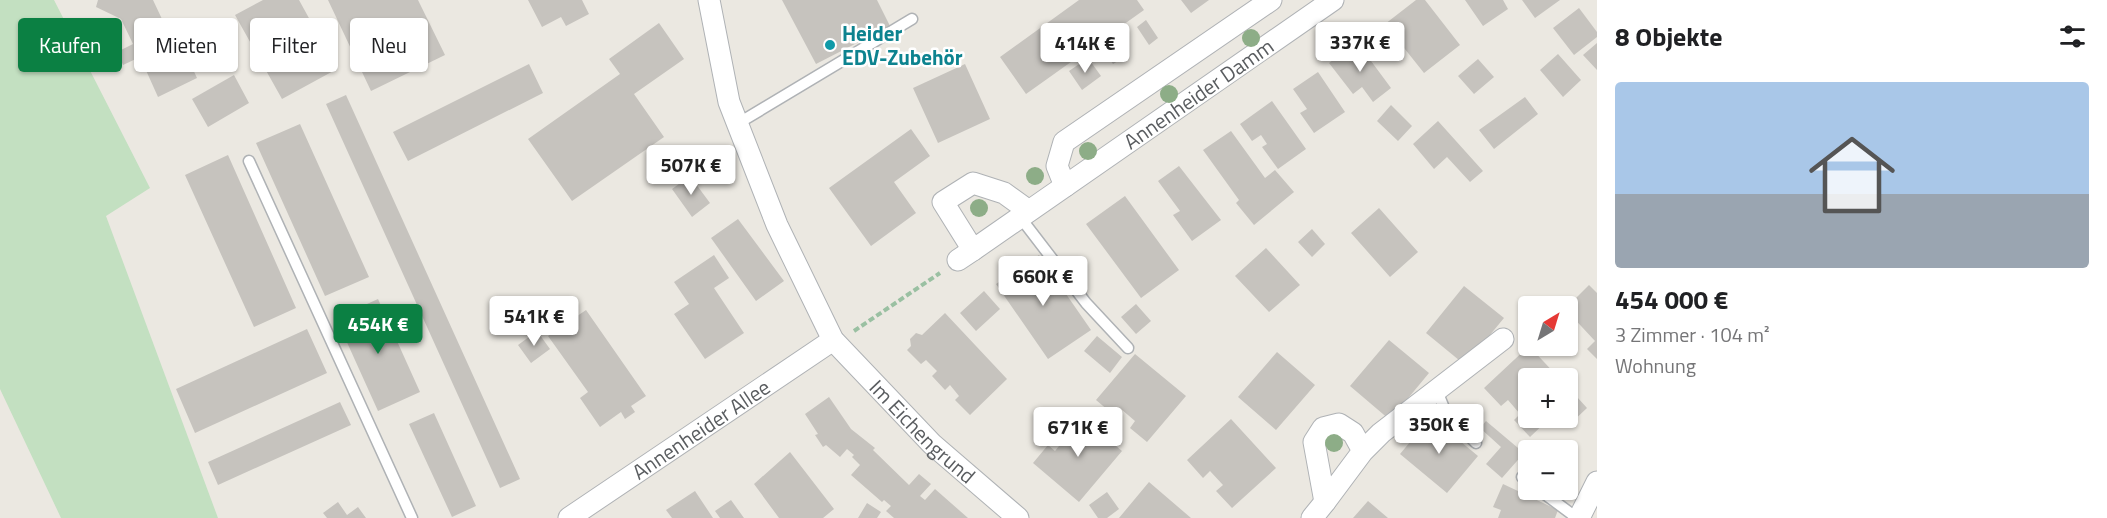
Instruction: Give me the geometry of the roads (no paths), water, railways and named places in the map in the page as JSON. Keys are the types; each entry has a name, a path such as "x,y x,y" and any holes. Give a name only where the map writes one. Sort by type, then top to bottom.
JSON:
{"street":[{"name":"Im Eichengrund","path":"709,0 729,102 737,124 777,225 833,340 932,444 1018,518"},
{"name":"Annenheider Damm","path":"1065,186 1057,166 1064,142 1271,0"},
{"name":"Annenheider Damm","path":"1024,214 1004,193 973,183 943,202 965,255 1333,0"},
{"path":"1318,510 1363,451 1382,433 1503,339"},
{"name":"Annenheider Allee","path":"569,518 833,340"},
{"path":"1318,510 1314,442 1323,428 1339,424 1353,433 1363,451"},
{"path":"1578,518 1597,482"}],"lane":[{"path":"737,124 912,19"},
{"path":"249,161 412,518"},
{"path":"1024,214 1086,303 1128,348"},
{"path":"1437,391 1446,413 1476,443"},
{"path":"1553,500 1578,518"}],"place":[{"name":"Heider EDV-Zubehör","path":"830,45"}]}
